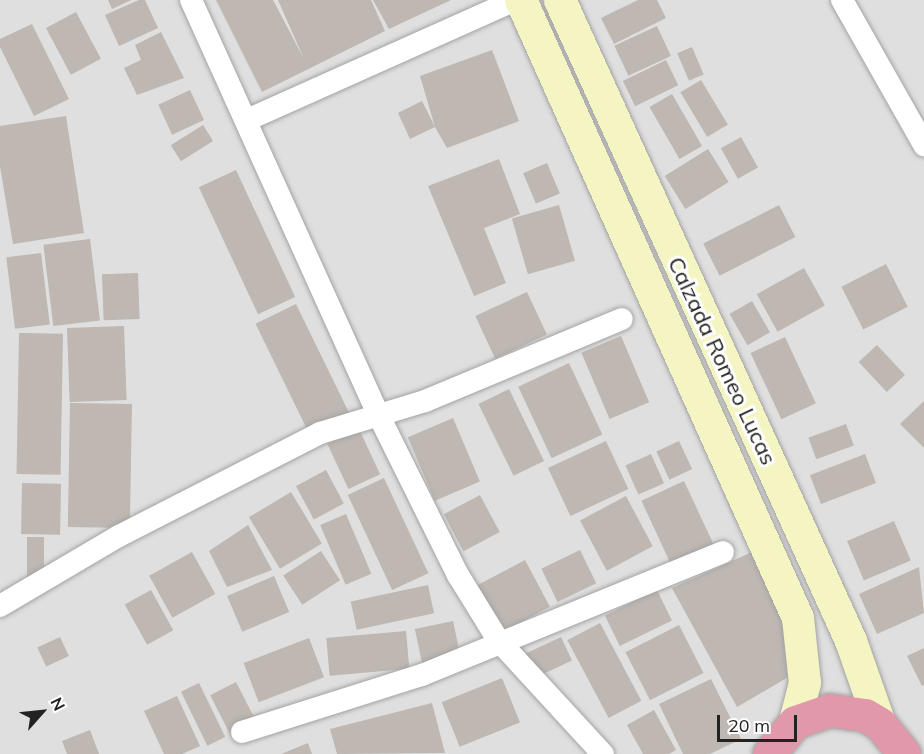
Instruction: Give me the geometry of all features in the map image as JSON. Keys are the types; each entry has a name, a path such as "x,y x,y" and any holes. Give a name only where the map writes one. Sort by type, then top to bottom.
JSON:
{"highway":[{"path":"767,752 795,722 811,714 847,711 880,724 904,754"}],"street":[{"path":"191,0 379,416 458,575 498,640 603,754"},
{"path":"247,120 515,0"},
{"name":"Calzada Romeo Lucas","path":"521,0 798,618 805,683 795,722"},
{"name":"Calzada Romeo Lucas","path":"560,0 850,641 880,724"},
{"path":"842,0 924,145"},
{"path":"0,606 119,536 320,433 379,416 525,362 622,319"},
{"path":"242,732 422,675 498,640 723,552"}],"shaded area":[{"path":"0,0 924,0 924,754 0,754"}],"building":[{"path":"108,0 131,0 112,9"},
{"path":"139,0 145,0 158,28 119,46 105,15"},
{"path":"216,0 273,0 304,59 278,0 371,0 385,31 262,92"},
{"path":"373,0 451,0 389,29"},
{"path":"638,0 657,0 666,18 614,44 601,18"},
{"path":"76,12 101,59 71,75 46,28"},
{"path":"32,24 69,99 34,116 0,47 0,39"},
{"path":"657,26 671,56 628,76 614,46"},
{"path":"161,32 184,78 137,95 124,68 141,60 135,45"},
{"path":"692,47 704,75 689,81 677,53"},
{"path":"492,50 519,121 447,148 435,127 420,76"},
{"path":"666,60 678,85 635,106 623,81"},
{"path":"701,80 728,125 707,137 680,92"},
{"path":"190,90 204,120 172,135 158,105"},
{"path":"672,94 702,146 679,159 649,107"},
{"path":"422,101 435,127 410,139 398,113"},
{"path":"66,116 84,233 13,244 0,166 0,126"},
{"path":"203,125 213,141 181,161 171,145"},
{"path":"741,137 758,168 738,179 721,148"},
{"path":"708,149 729,182 685,209 665,176"},
{"path":"499,159 520,214 484,228 506,283 474,296 428,186"},
{"path":"547,163 560,193 536,204 523,173"},
{"path":"236,170 295,297 258,314 199,187"},
{"path":"559,205 575,261 528,274 512,219"},
{"path":"779,205 795,237 720,276 703,244"},
{"path":"90,239 100,320 53,326 43,245"},
{"path":"41,253 50,324 15,329 6,257"},
{"path":"886,264 908,307 863,329 841,287"},
{"path":"804,268 825,306 778,332 757,294"},
{"path":"138,273 140,319 104,320 102,274"},
{"path":"527,292 547,335 495,359 475,316"},
{"path":"752,301 770,332 747,345 729,314"},
{"path":"296,304 349,413 309,432 256,324"},
{"path":"124,326 127,400 70,402 67,328"},
{"path":"19,333 63,334 61,475 17,474"},
{"path":"621,336 649,402 610,419 581,353"},
{"path":"785,337 816,403 781,419 751,353"},
{"path":"877,345 905,375 887,392 859,362"},
{"path":"569,363 602,435 552,458 518,387"},
{"path":"509,389 544,461 514,476 478,404"},
{"path":"924,401 924,448 900,424"},
{"path":"70,403 132,404 130,528 68,527"},
{"path":"453,418 480,482 435,501 408,437"},
{"path":"846,424 854,446 816,459 808,438"},
{"path":"359,429 380,474 348,489 327,444"},
{"path":"606,441 628,489 570,516 548,468"},
{"path":"679,441 692,469 669,480 656,452"},
{"path":"651,454 664,483 638,495 625,465"},
{"path":"865,454 876,483 821,504 810,475"},
{"path":"326,470 344,504 314,520 296,486"},
{"path":"384,478 428,573 392,590 348,495"},
{"path":"684,481 714,545 671,565 641,501"},
{"path":"22,483 61,484 60,535 21,534"},
{"path":"291,492 322,543 280,569 249,517"},
{"path":"480,495 500,532 464,551 444,514"},
{"path":"626,496 653,546 607,571 580,520"},
{"path":"346,514 371,574 346,585 320,525"},
{"path":"894,521 911,561 864,581 847,541"},
{"path":"248,525 272,570 227,587 209,551"},
{"path":"27,537 44,537 44,577 27,577"},
{"path":"761,548 786,612 797,672 737,707 672,588"},
{"path":"580,550 596,583 558,602 541,569"},
{"path":"321,551 340,580 302,605 283,576"},
{"path":"192,552 215,594 172,618 149,576"},
{"path":"525,560 550,607 501,633 476,586"},
{"path":"919,567 924,613 877,634 859,594"},
{"path":"274,576 289,612 242,632 227,596"},
{"path":"428,585 434,613 357,630 351,601"},
{"path":"151,590 173,630 147,645 125,605"},
{"path":"657,590 672,621 620,646 605,615"},
{"path":"453,621 460,655 422,663 415,629"},
{"path":"600,623 641,701 609,718 567,640"},
{"path":"679,625 704,673 650,700 626,652"},
{"path":"406,631 409,669 330,676 326,638"},
{"path":"60,637 69,656 46,667 37,648"},
{"path":"561,637 572,661 533,679 522,655"},
{"path":"309,638 324,677 259,702 244,663"},
{"path":"924,648 924,685 922,686 907,656"},
{"path":"502,678 520,723 460,747 442,702"},
{"path":"711,679 741,739 710,754 683,754 659,704"},
{"path":"236,682 256,722 231,735 210,695"},
{"path":"199,683 225,737 207,746 181,692"},
{"path":"177,696 200,746 182,754 164,754 144,711"},
{"path":"432,703 445,753 337,754 330,729"},
{"path":"654,710 676,750 669,754 643,754 627,725"},
{"path":"90,730 99,754 67,754 62,741"},
{"path":"308,743 312,754 281,754"}]}
